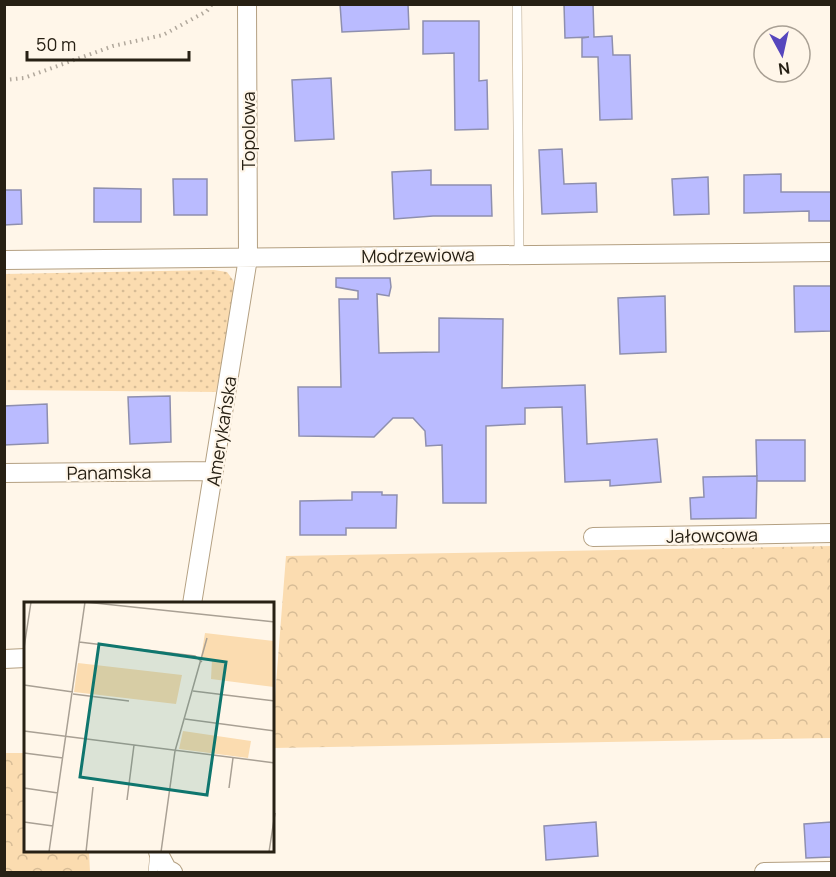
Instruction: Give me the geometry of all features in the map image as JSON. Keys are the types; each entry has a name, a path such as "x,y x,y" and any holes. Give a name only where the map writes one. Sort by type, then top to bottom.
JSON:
{"street":[{"name":"Topolowa","path":"247,4 248,258"},
{"name":"Modrzewiowa","path":"4,260 831,252"},
{"name":"Amerykańska","path":"192,602 248,258"},
{"name":"Panamska","path":"4,473 214,471"},
{"name":"Jałowcowa","path":"593,537 831,533"},
{"path":"4,659 24,658"},
{"path":"157,853 166,869 173,873"},
{"path":"764,873 831,871"}],"lane":[{"path":"517,4 519,254"},
{"path":"153,873 156,853"}],"path":[{"path":"4,80 24,78 114,46 163,35 207,11 212,4"}],"green space":[{"path":"214,270 227,272 237,292 216,392 5,390 4,274"},
{"path":"831,546 831,738 274,748 274,709 286,556"},
{"path":"5,753 24,753 24,853 89,853 90,872 5,872"}],"building":[{"path":"340,4 408,4 409,29 342,32"},
{"path":"564,4 593,4 594,37 612,36 613,55 630,55 632,119 600,120 598,57 582,57 582,38 589,37 565,38"},
{"path":"423,21 479,21 479,81 487,80 488,129 455,130 454,53 423,54"},
{"path":"331,78 334,139 295,141 292,80"},
{"path":"562,149 564,184 596,183 597,212 542,214 539,150"},
{"path":"431,170 431,185 491,185 492,216 433,216 394,219 392,172"},
{"path":"781,174 781,192 831,192 831,221 809,221 809,211 744,213 744,175"},
{"path":"708,177 709,214 674,215 672,179"},
{"path":"173,179 207,179 207,215 174,215"},
{"path":"94,188 141,189 141,222 94,222"},
{"path":"4,190 21,190 22,224 4,225"},
{"path":"336,278 390,278 389,296 377,294 379,353 439,352 439,318 503,319 502,388 585,385 587,444 657,439 661,482 610,486 610,480 565,482 562,407 525,408 525,424 486,426 486,503 443,503 442,445 426,446 425,431 413,418 393,418 374,437 299,436 298,387 341,387 339,299 358,299 358,291 336,287"},
{"path":"794,286 831,286 831,331 795,332"},
{"path":"665,296 666,352 620,354 618,298"},
{"path":"170,396 171,442 130,444 128,397"},
{"path":"47,404 48,443 4,445 4,406"},
{"path":"756,440 805,440 805,481 757,481"},
{"path":"757,476 756,518 691,519 690,498 704,497 703,477"},
{"path":"352,492 382,492 382,495 397,495 396,528 346,528 346,535 300,535 300,501 352,500"},
{"path":"596,822 598,856 546,860 544,826"},
{"path":"831,822 831,857 806,858 804,824"}]}
